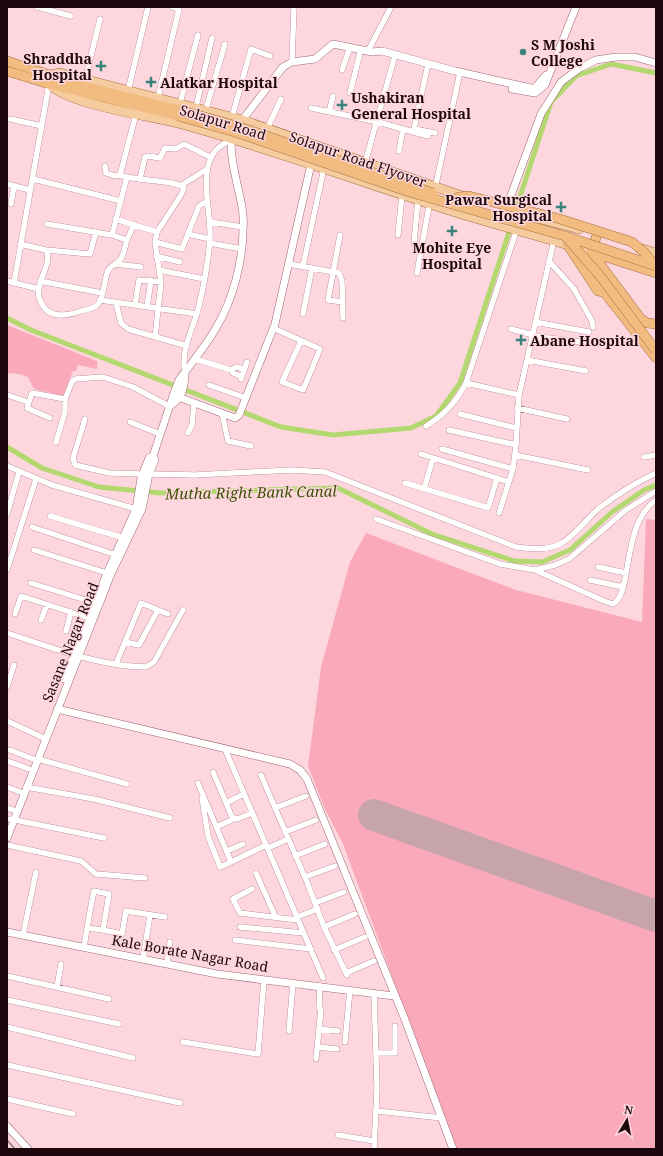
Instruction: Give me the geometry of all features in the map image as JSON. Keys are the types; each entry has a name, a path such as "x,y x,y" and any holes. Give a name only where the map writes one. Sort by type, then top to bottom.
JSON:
{"highway":[{"name":"Solapur Road","path":"7,61 49,80"},
{"name":"Solapur Road","path":"7,71 49,80"},
{"name":"Solapur Road Flyover","path":"49,80 80,85 237,126 452,200 567,231 656,260"},
{"name":"Solapur Road Flyover","path":"179,110 235,132 409,192 656,268"},
{"path":"452,200 459,197 469,196 560,219 632,242 648,256 656,268"},
{"path":"591,252 597,235"},
{"path":"566,240 594,286 598,291 604,292"},
{"path":"566,240 601,277 656,351"},
{"path":"591,252 641,319 647,323 656,324"},
{"path":"591,252 656,273"},
{"path":"600,263 600,283 604,292 656,358"}],"main road":[{"name":"Solapur Road","path":"591,252 566,240 554,240 429,204 324,168 231,139 177,123 84,100 54,90 49,80 60,72 85,80 158,98 179,110 196,107 206,109 242,120 435,188 656,253"}],"street":[{"path":"37,7 71,16"},
{"path":"128,91 148,7"},
{"path":"158,98 179,9 172,7"},
{"path":"292,62 294,7"},
{"path":"368,51 391,7"},
{"path":"377,52 394,59 515,88 537,90 546,75 550,74 576,7"},
{"path":"85,80 100,19"},
{"path":"179,110 198,35"},
{"path":"196,107 212,38"},
{"path":"206,109 225,44"},
{"path":"186,372 184,360 197,314 210,241 210,222 207,201 207,169 210,157 217,149 231,139 242,120 283,67 292,62 315,59 332,44 368,51 382,51 427,66"},
{"path":"342,70 350,47"},
{"path":"350,93 360,49"},
{"path":"232,117 251,50 270,56"},
{"path":"426,426 439,417 454,403 466,383 509,227 508,210 541,114 561,82 580,68 596,60 616,56 635,57 656,63"},
{"path":"365,163 378,122 394,59"},
{"path":"427,66 414,128 435,133"},
{"path":"417,273 429,204 435,188 460,74"},
{"path":"550,74 561,82"},
{"path":"14,283 49,80"},
{"path":"329,112 333,96"},
{"path":"267,129 281,99"},
{"path":"311,108 378,122 428,136"},
{"path":"120,174 136,114"},
{"path":"10,119 42,126"},
{"path":"399,151 403,129"},
{"name":"Sasane Nagar Road","path":"9,820 26,787 35,759 57,709 95,603 126,538 142,510 145,478 155,460 153,456 169,406 178,393 186,372 217,328 228,306 242,249 243,227 242,207 234,173 231,139"},
{"path":"140,179 146,157 160,158 165,148 176,149 184,144 210,157"},
{"path":"178,393 194,402 235,418 239,415 273,328 311,164"},
{"path":"105,166 106,173 115,176 120,174 127,177 182,185 207,169"},
{"path":"303,266 324,168"},
{"path":"112,235 127,177"},
{"path":"33,179 121,201"},
{"path":"7,184 30,190"},
{"path":"155,337 161,282 155,242 157,232 181,195 184,188 182,185"},
{"path":"11,204 14,186"},
{"path":"398,235 402,195"},
{"path":"414,243 418,200"},
{"path":"155,242 182,249 199,206 207,201"},
{"path":"116,218 157,232"},
{"path":"210,222 243,227"},
{"path":"47,224 112,235 128,240"},
{"path":"46,250 47,260 40,281 39,296 43,307 49,313 57,316 67,316 93,308 100,300 107,271 121,258 134,224"},
{"path":"20,244 46,250 90,254 96,232"},
{"path":"188,234 242,249"},
{"path":"340,235 328,300 342,302"},
{"path":"499,514 513,469 519,395 554,240"},
{"path":"156,256 180,262"},
{"path":"535,322 591,329 589,315 574,289 549,261"},
{"path":"115,264 141,267"},
{"path":"289,264 333,272 342,276 343,318"},
{"path":"303,314 312,268"},
{"path":"159,270 204,279"},
{"path":"135,305 138,281 142,279 161,282"},
{"path":"147,307 151,280"},
{"path":"7,281 39,289"},
{"path":"40,281 102,293"},
{"path":"100,300 197,314"},
{"path":"116,303 119,317 124,326 138,333 187,346"},
{"path":"273,328 320,349 303,390 282,382 301,341"},
{"path":"511,329 532,335 600,344"},
{"path":"195,359 231,370 233,373 244,375 247,362"},
{"path":"527,360 586,371"},
{"path":"56,442 65,412 65,399 74,380 103,377 133,387 169,406"},
{"path":"466,383 519,395"},
{"path":"209,385 246,398"},
{"path":"50,418 27,408 33,392 65,399"},
{"path":"7,395 28,402"},
{"path":"188,433 192,425 194,402"},
{"path":"517,408 567,419"},
{"path":"222,413 228,441 252,446"},
{"path":"460,414 516,428"},
{"path":"85,419 72,458 74,465 108,473 145,478 291,470 325,472 516,547 532,549 548,548 562,542 599,509 626,489 656,474"},
{"path":"130,422 160,434"},
{"path":"449,430 516,445"},
{"path":"442,449 513,469"},
{"path":"421,454 509,482"},
{"path":"644,458 656,454"},
{"path":"515,455 588,470"},
{"path":"424,489 433,458"},
{"path":"7,466 36,479 70,491 136,509"},
{"path":"7,514 19,472"},
{"path":"405,483 488,508 497,478"},
{"path":"7,570 36,479"},
{"path":"535,570 555,565 574,556 626,510 656,491"},
{"name":"Sasane Nagar Road","path":"126,538 136,509 143,496"},
{"path":"376,519 500,564 535,570 567,586 613,604 618,598 623,587 637,522 650,504 656,500"},
{"path":"50,516 126,538"},
{"path":"32,527 117,556"},
{"path":"34,550 109,574"},
{"path":"598,567 626,573"},
{"name":"Sasane Nagar Road","path":"44,738 109,574"},
{"path":"590,580 623,587"},
{"path":"31,582 95,603"},
{"path":"15,614 21,596 89,618"},
{"path":"116,664 141,603 168,614"},
{"path":"41,620 47,604"},
{"path":"125,642 139,645 158,610"},
{"path":"7,633 77,655 116,664 141,667 150,666 183,610"},
{"path":"66,631 71,612"},
{"path":"7,687 14,665"},
{"path":"57,709 290,764 300,770 307,779 394,996 413,1039 453,1149"},
{"path":"7,721 44,738"},
{"path":"225,749 323,978"},
{"path":"10,750 35,759 127,784"},
{"name":"Sasane Nagar Road","path":"7,838 10,809 20,792 29,769 35,759"},
{"path":"7,761 29,769"},
{"path":"213,772 234,819"},
{"path":"261,775 286,832 324,927 347,974 374,961"},
{"path":"198,783 231,862"},
{"path":"7,787 20,792"},
{"path":"26,787 94,799 170,818"},
{"path":"202,792 208,836 220,867 288,839"},
{"path":"226,803 244,794"},
{"path":"275,808 306,796"},
{"path":"216,827 252,813"},
{"path":"9,820 104,838"},
{"path":"286,832 316,820"},
{"path":"227,852 243,844"},
{"path":"295,856 325,844"},
{"path":"7,845 81,862 96,874 144,878"},
{"path":"305,878 335,866"},
{"path":"23,935 36,872"},
{"path":"256,873 276,918"},
{"path":"252,889 233,898 240,913 276,918 298,919 316,906 344,892"},
{"path":"84,947 94,891 109,894 103,930"},
{"path":"87,928 122,934 126,911 165,917"},
{"path":"324,927 356,914"},
{"path":"143,959 150,915"},
{"path":"240,927 304,933"},
{"name":"Kale Borate Nagar Road","path":"7,932 217,974 394,996"},
{"path":"334,950 365,937"},
{"path":"235,940 311,949"},
{"path":"166,964 170,942"},
{"path":"56,987 61,964"},
{"path":"7,976 109,999"},
{"path":"183,1042 258,1054 264,980"},
{"path":"289,1031 292,983"},
{"path":"316,1059 319,1029 320,986"},
{"path":"345,1042 350,990"},
{"path":"374,994 377,1111 374,1149"},
{"path":"7,1000 119,1024"},
{"path":"376,1053 395,1053 396,1026"},
{"path":"7,1027 133,1058"},
{"path":"319,1029 338,1031"},
{"path":"318,1047 337,1049"},
{"path":"7,1064 180,1103"},
{"path":"7,1099 73,1114"},
{"path":"377,1111 442,1118"},
{"path":"7,1126 28,1149"},
{"path":"338,1135 374,1141"}],"shaded area":[{"path":"7,325 97,361 97,369 78,365 76,371 73,371 63,396 34,389 28,377 19,374 7,373"},
{"path":"646,519 656,520 656,1149 456,1149 343,844 324,807 308,766 321,667 350,562 366,533 516,590 642,622"}],"waterway":[{"path":"516,209 551,102 576,76 611,64 656,73"},
{"path":"7,318 31,330 281,427 333,435 411,428 436,416 460,383 511,226"},
{"name":"Mutha Right Bank Canal","path":"7,447 42,468 99,487 160,493 338,488 432,534 514,561 542,562 570,550 612,512 644,490 656,485"}],"runway":[{"path":"374,815 656,916"}],"railway":[{"path":"7,1140 15,1149"}],"place":[{"name":"S M Joshi College","path":"523,52"},
{"name":"Shraddha Hospital","path":"101,66"},
{"name":"Alatkar Hospital","path":"151,82"},
{"name":"Ushakiran General Hospital","path":"342,105"},
{"name":"Pawar Surgical Hospital","path":"561,207"},
{"name":"Mohite Eye Hospital","path":"452,231"},
{"name":"Abane Hospital","path":"521,340"}]}
